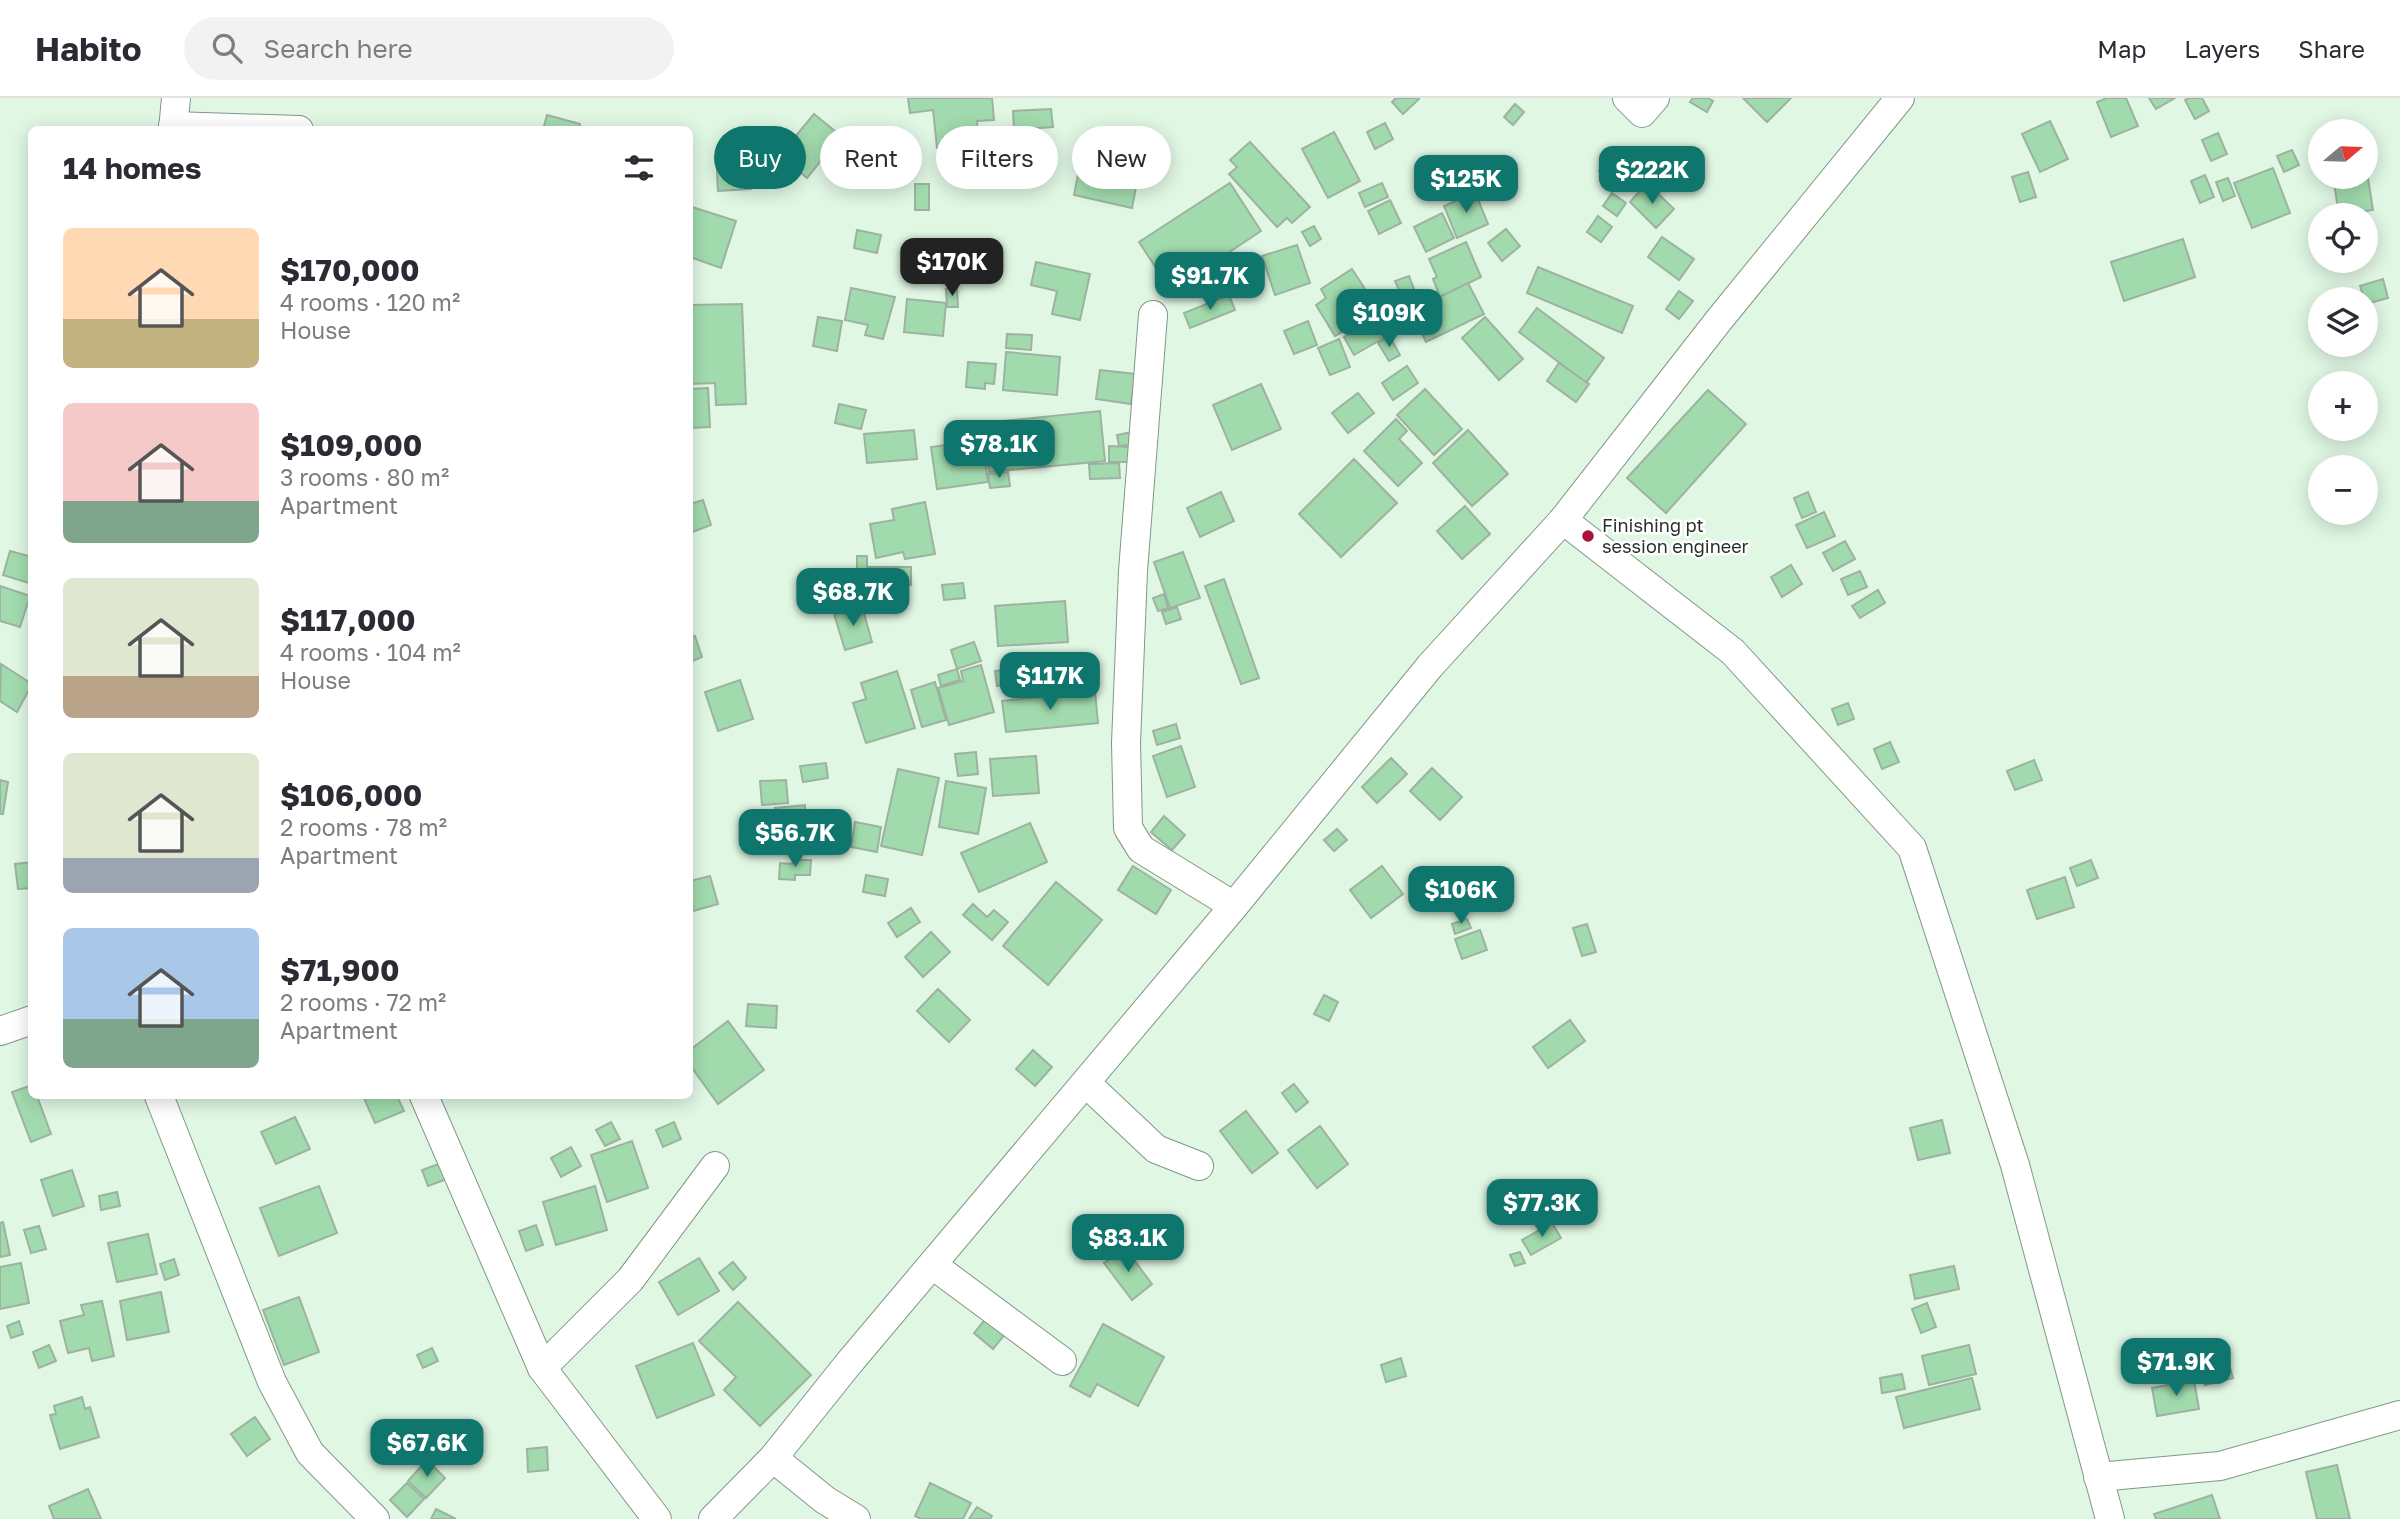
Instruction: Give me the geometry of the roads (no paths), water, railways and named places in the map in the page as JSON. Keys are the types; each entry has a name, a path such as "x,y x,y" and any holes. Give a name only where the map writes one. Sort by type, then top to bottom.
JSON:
{"street":[{"path":"1627,98 1642,113 1655,98"},
{"path":"713,1519 773,1458 849,1363 934,1266 1234,906 1430,666 1563,520 1719,320 1900,98"},
{"path":"174,118 257,126"},
{"path":"1153,315 1133,571 1126,743 1128,828 1142,849 1234,906"},
{"path":"1563,520 1732,652 1912,848 2015,1165 2109,1519"},
{"path":"0,1031 28,1021"},
{"path":"1086,1083 1156,1149 1199,1166"},
{"path":"160,1099 272,1381 310,1453 375,1519"},
{"path":"425,1099 542,1368 657,1519"},
{"path":"542,1368 630,1280 715,1166"},
{"path":"934,1266 1062,1361"},
{"path":"2098,1477 2220,1466 2400,1415"},
{"path":"773,1458 825,1500 856,1519"}],"place":[{"name":"Finishing pt session engineer","path":"1588,536"}]}
